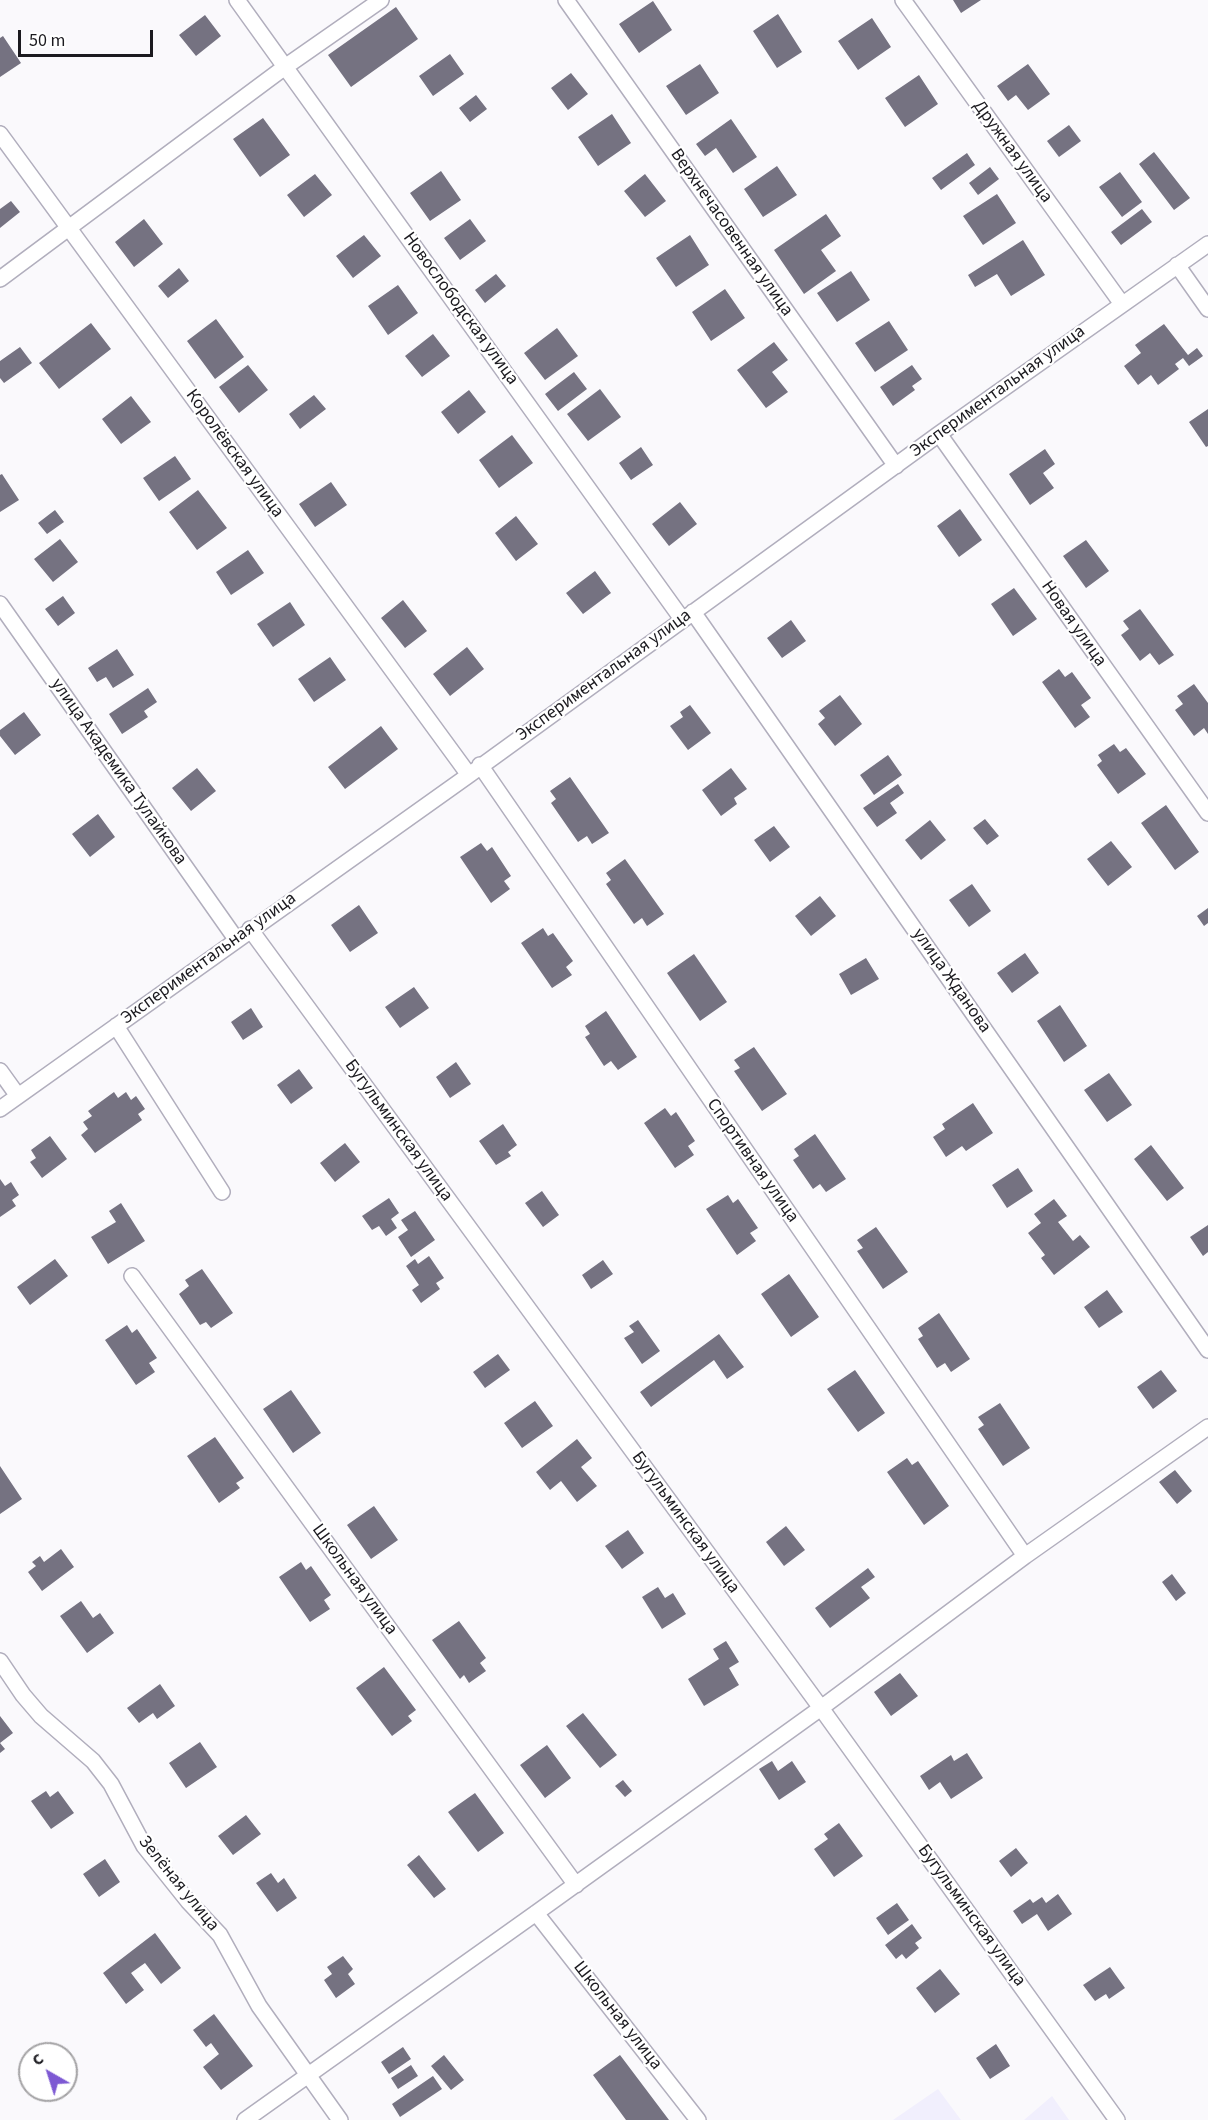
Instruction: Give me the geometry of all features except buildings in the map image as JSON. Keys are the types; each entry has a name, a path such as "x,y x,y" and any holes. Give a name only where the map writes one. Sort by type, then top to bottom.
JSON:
{"street":[{"name":"Новослободская улица","path":"237,0 688,616"},
{"path":"0,279 285,67 381,0"},
{"name":"Верхнечасовенная улица","path":"566,0 896,465"},
{"name":"Дружная улица","path":"903,0 1122,304"},
{"name":"Королёвская улица","path":"0,134 474,770"},
{"name":"Экспериментальная улица","path":"0,1109 939,434 1208,244"},
{"path":"1177,266 1208,309"},
{"name":"Новая улица","path":"939,434 1208,813"},
{"name":"улица Академика Тулайкова","path":"0,604 236,939"},
{"name":"улица Жданова","path":"688,616 1208,1350"},
{"name":"Спортивная улица","path":"474,770 1025,1556"},
{"name":"Бугульминская улица","path":"249,929 821,1708 1117,2120"},
{"path":"116,1026 222,1192"},
{"path":"0,1071 18,1096"},
{"name":"Школьная улица","path":"132,1276 576,1885"},
{"path":"245,2120 308,2073 576,1885 821,1708 1025,1556 1208,1426"},
{"name":"Зелёная улица","path":"0,1661 23,1695 41,1716 93,1761 111,1784 144,1846 188,1901 220,1935 259,2006 340,2120"},
{"name":"Школьная улица","path":"536,1913 698,2120"}],"shaded area":[{"path":"938,2089 961,2120 893,2120"},
{"path":"1052,2096 1069,2120 1024,2120"}]}
